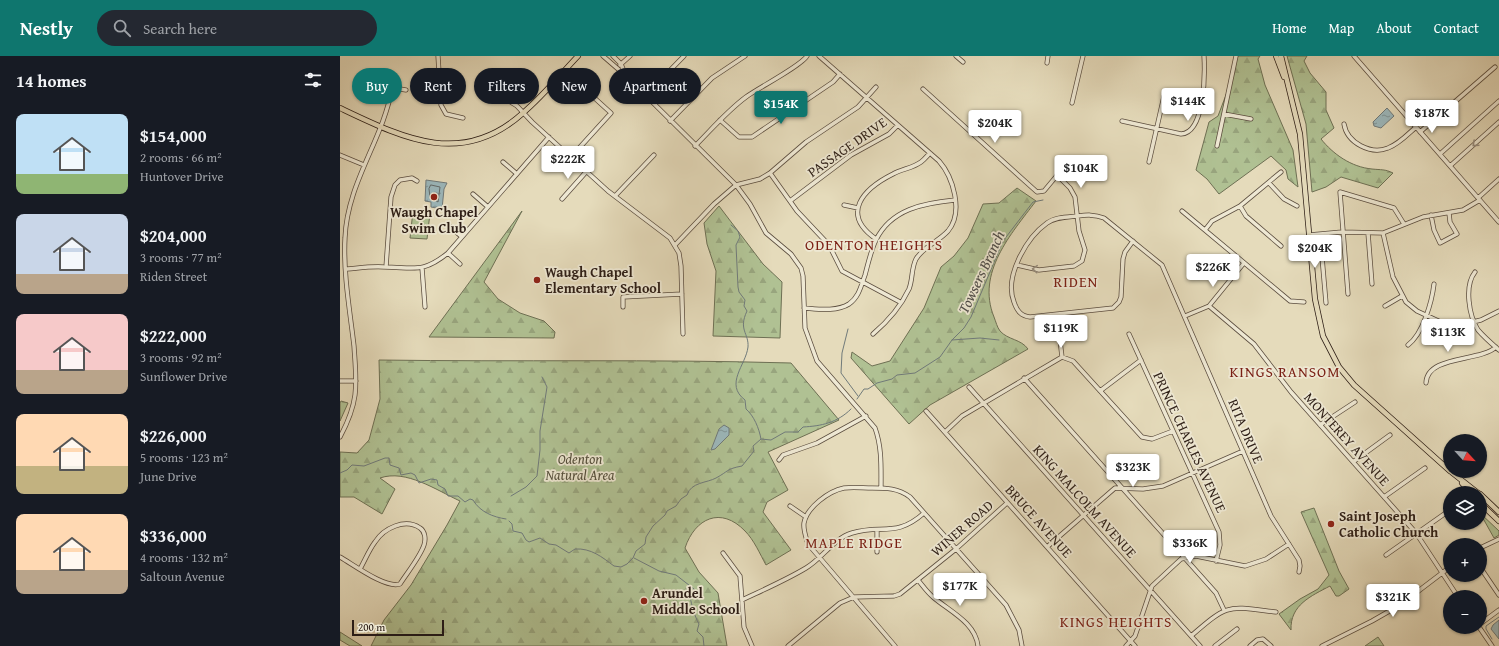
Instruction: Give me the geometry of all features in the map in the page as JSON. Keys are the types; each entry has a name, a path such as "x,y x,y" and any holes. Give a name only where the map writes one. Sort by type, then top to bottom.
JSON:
{"main road":[{"path":"340,108 380,128 404,137 428,143 452,144 486,136 506,126 523,113 578,56"},
{"path":"1276,56 1290,91"},
{"path":"1281,56 1301,141 1317,314 1323,336 1336,362 1346,376 1363,394 1443,465"},
{"path":"1458,478 1465,486"},
{"path":"1459,478 1469,486"},
{"path":"1487,501 1499,512"},
{"path":"1487,510 1499,521"}],"street":[{"path":"438,56 441,105 446,114 464,118"},
{"path":"603,56 616,68 630,56"},
{"path":"613,56 621,64 622,68"},
{"path":"672,68 684,56"},
{"path":"670,121 712,78 745,56"},
{"path":"695,146 720,120 746,97 797,65 807,56"},
{"path":"819,56 939,160 949,174 953,187 955,200 953,222 942,236 923,250 916,260 909,289 883,326 873,334"},
{"path":"956,56 963,62"},
{"path":"1047,63 1048,56"},
{"path":"1072,102 1083,56"},
{"path":"1122,121 1184,134 1194,126 1204,85 1204,56"},
{"path":"1217,146 1236,56"},
{"path":"1354,56 1499,222"},
{"path":"1420,132 1495,67"},
{"path":"720,120 739,137 752,138 833,82 840,74"},
{"path":"675,245 714,204 736,185 760,178 770,173 806,142 858,107 876,87"},
{"path":"402,89 406,90"},
{"path":"924,89 1034,190 1040,193 1044,191 1064,167"},
{"path":"1149,162 1164,96"},
{"path":"1440,154 1499,102"},
{"path":"340,438 352,410 356,381 345,238 350,204 389,104"},
{"path":"513,104 586,172 615,196 662,230 675,245 681,266 683,334"},
{"path":"571,157 611,113 601,104"},
{"path":"653,104 736,185 750,204 763,229 791,254 801,268 803,276 805,328 817,361 875,428 879,439 881,488"},
{"path":"1224,114 1251,119"},
{"path":"1450,166 1499,122"},
{"path":"1344,124 1347,134 1351,139 1358,144 1374,150 1390,148 1416,127"},
{"name":"PASSAGE DRIVE","path":"790,202 851,155 889,134 898,125"},
{"path":"347,270 386,267 422,268 440,260 448,253 549,137"},
{"path":"876,239 861,226 858,217 860,200 866,193 892,174 923,161 930,153"},
{"path":"340,155 364,165"},
{"path":"615,196 654,155"},
{"path":"503,162 517,174"},
{"path":"562,199 586,172"},
{"path":"1205,230 1217,218 1240,206 1281,172"},
{"path":"770,173 790,202 805,220 824,238 842,271 900,302"},
{"path":"1017,265 1039,270 1078,264 1084,256 1085,250 1079,232 1073,192 1057,176"},
{"path":"386,267 392,191 400,180 412,178 417,181"},
{"path":"1309,235 1342,232 1383,233 1431,215 1449,213 1470,208 1499,179"},
{"path":"1269,183 1284,199 1297,206"},
{"path":"1348,294 1340,192 1394,208 1404,224"},
{"path":"473,194 488,207"},
{"path":"804,308 833,309 844,306 855,298 863,281 876,239 901,213 929,202 955,200"},
{"path":"844,206 858,208"},
{"path":"1240,206 1246,216 1282,246"},
{"path":"1182,211 1290,301 1304,302"},
{"path":"1431,215 1434,230 1440,243 1457,234 1450,222 1449,213"},
{"name":"RITA DRIVE","path":"1133,241 1125,252 1123,259 1121,297 1117,305 1109,309 1057,315 1030,317 1020,314 1010,293 1012,278 1027,244 1048,222 1054,219 1093,215 1104,218 1133,241 1162,265 1271,516 1299,560 1299,572"},
{"path":"448,225 462,237"},
{"path":"1368,233 1372,284"},
{"path":"1383,233 1390,270 1402,296 1410,306 1425,316 1450,326 1462,326 1487,318 1499,311"},
{"path":"1320,234 1326,303"},
{"path":"340,238 345,238"},
{"path":"448,253 460,264"},
{"path":"1185,316 1209,306 1244,263"},
{"path":"422,268 425,308"},
{"path":"1426,383 1429,373 1445,363 1482,356 1498,349 1480,332 1474,322 1470,306 1469,291 1471,279 1475,272"},
{"path":"1408,345 1414,340 1425,316 1431,300 1434,284"},
{"path":"623,307 623,296 682,294"},
{"path":"1385,306 1402,296"},
{"name":"MONTEREY AVENUE","path":"1209,306 1254,344 1283,382 1416,533 1453,590"},
{"path":"1057,315 1062,357"},
{"name":"PRINCE CHARLES AVENUE","path":"1129,334 1219,532 1220,545 1216,561"},
{"path":"944,432 962,416 1024,378 1062,357 1073,361 1142,436 1152,439 1173,431"},
{"path":"1100,391 1140,360"},
{"path":"1024,378 1216,593 1224,610"},
{"path":"340,381 356,381"},
{"name":"KING MALCOLM AVENUE","path":"969,387 1200,646"},
{"path":"1320,425 1355,402"},
{"name":"BRUCE AVENUE","path":"926,411 1135,646"},
{"path":"779,460 783,455 817,443 866,416"},
{"path":"1352,462 1390,435"},
{"path":"1047,547 1115,488 1153,488 1163,486 1243,450"},
{"path":"1384,497 1425,468"},
{"path":"895,646 808,544 804,534 806,517 813,508 832,492 845,488 881,488 895,489 903,492 924,513 1013,615 1019,630 1022,646"},
{"name":"WINER ROAD","path":"788,646 840,603 854,597 894,596 918,580 956,549 1008,503"},
{"path":"790,506 806,517"},
{"path":"742,600 807,568 850,534 862,531 896,530 907,526 924,513"},
{"path":"1386,555 1443,515"},
{"path":"340,557 360,569 389,586 400,584 424,544 425,535 422,528 411,523 398,524 386,531 376,540 360,569"},
{"path":"877,531 877,552"},
{"path":"1487,544 1499,538"},
{"path":"1126,646 1135,636 1150,590 1156,581 1179,561 1196,556 1237,566 1252,565 1266,559 1289,544"},
{"path":"723,553 740,576 744,627 752,646"},
{"path":"1322,646 1400,605 1441,573"},
{"path":"1487,577 1499,595"},
{"path":"918,580 933,596 959,616 976,637 978,646"},
{"path":"1191,636 1216,614 1224,610 1236,608 1276,612"},
{"path":"1487,619 1499,610"},
{"path":"1215,646 1237,629"},
{"path":"1484,634 1492,646"},
{"path":"1250,646 1256,640 1263,639 1271,646"}],"green space":[{"path":"1237,56 1260,56 1258,59 1265,85 1293,150 1298,187 1288,179 1286,170 1271,156 1219,194 1207,179 1196,170 1209,122 1218,116 1232,79"},
{"path":"1287,56 1307,56 1304,61 1310,73 1326,92 1326,110 1334,128 1321,139 1326,145 1337,155 1357,166 1385,170 1393,173 1378,188 1341,177 1326,187 1312,192 1306,124"},
{"path":"1017,188 1036,201 1016,227 999,255 989,285 990,301 997,326 1000,331 1022,343 1028,349 930,405 909,424 851,358 852,352 872,366 890,361 924,308 941,267 954,256 968,238 983,204 999,203"},
{"path":"719,206 763,264 782,282 780,338 713,336 716,271 707,244 704,223"},
{"path":"413,211 430,213 427,239 410,238"},
{"path":"522,211 484,282 498,299 520,313 544,321 555,332 554,338 429,337"},
{"name":"Odenton Natural Area","path":"379,360 688,361 791,363 839,420 768,452 788,490 767,502 763,512 791,550 766,565 754,543 745,531 736,523 718,517 702,523 695,529 689,538 685,548 699,572 718,593 727,646 371,646 384,620 411,585 460,501 421,482 400,476 380,478 395,489 382,514 354,497 340,497 340,452 357,453 369,440 380,399"},
{"path":"341,401 348,403 340,421 340,403"},
{"path":"1314,508 1339,571 1349,589 1339,596 1336,596 1330,586 1303,602 1294,614 1291,630 1279,614 1300,599 1318,589 1329,575 1301,512"},
{"path":"1487,520 1499,531 1499,535 1494,538 1487,526"},
{"path":"340,632 362,646 350,646 340,640"},
{"path":"1378,637 1384,646 1365,646"}],"water":[{"path":"1387,108 1394,116 1381,128 1374,126 1373,122"},
{"name":"Waugh Chapel Swim Club","path":"426,180 447,183 444,189 442,209 431,207 431,202 425,201"},
{"path":"724,425 729,428 729,435 715,449 711,450 719,429"},
{"path":"1499,620 1499,639 1491,629"}],"waterway":[{"name":"Towsers Branch","path":"857,399 864,389 868,389 877,383 892,379 897,375 915,373 940,357 952,340 964,328 971,317 1003,241 1033,202 1043,200"},
{"path":"731,225 738,231 740,237 736,245 738,287 739,292 745,300 744,306 747,311 744,317 744,327 748,342 746,354 736,381 736,388 745,400 746,409 756,422 761,439"},
{"path":"848,329 842,353 841,373 858,396"},
{"path":"952,340 980,338 999,340"},
{"path":"511,496 526,487 537,476 540,450 540,431 547,387 542,377"},
{"name":"Towsers Branch","path":"509,521 512,524 513,531 522,533 529,542 540,538 569,553 575,549 586,550 605,559 614,566 621,567 627,564 633,558 636,551 645,544 646,537 653,526 665,515 667,511 676,506 692,488 696,485 712,480 730,469 742,466 754,451 753,446 761,439 771,440 785,432 798,432 803,427 828,423 840,418 851,409"},
{"name":"Towsers Branch","path":"340,473 347,470 352,465 364,466 385,458 389,458 390,465 399,468 401,475 411,473 415,475 419,483 431,479 437,480 438,485 445,489 448,496 458,496 465,502 470,499 473,500 483,511 496,517 506,519"},
{"path":"634,558 659,571 676,575 694,589 695,592 690,597 694,614 699,624 697,631 703,637 704,646"},
{"path":"1492,639 1486,629 1486,626 1499,617"}],"place":[{"name":"Waugh Chapel Swim Club","path":"434,197"},
{"name":"Waugh Chapel Elementary School","path":"537,280"},
{"name":"Saint Joseph Catholic Church","path":"1331,524"},
{"name":"Arundel Middle School","path":"644,601"}],"district":[{"name":"ODENTON HEIGHTS","path":"874,244"},
{"name":"RIDEN","path":"1076,281"},
{"name":"KINGS RANSOM","path":"1285,371"},
{"name":"MAPLE RIDGE","path":"854,542"},
{"name":"KINGS HEIGHTS","path":"1116,621"}]}
